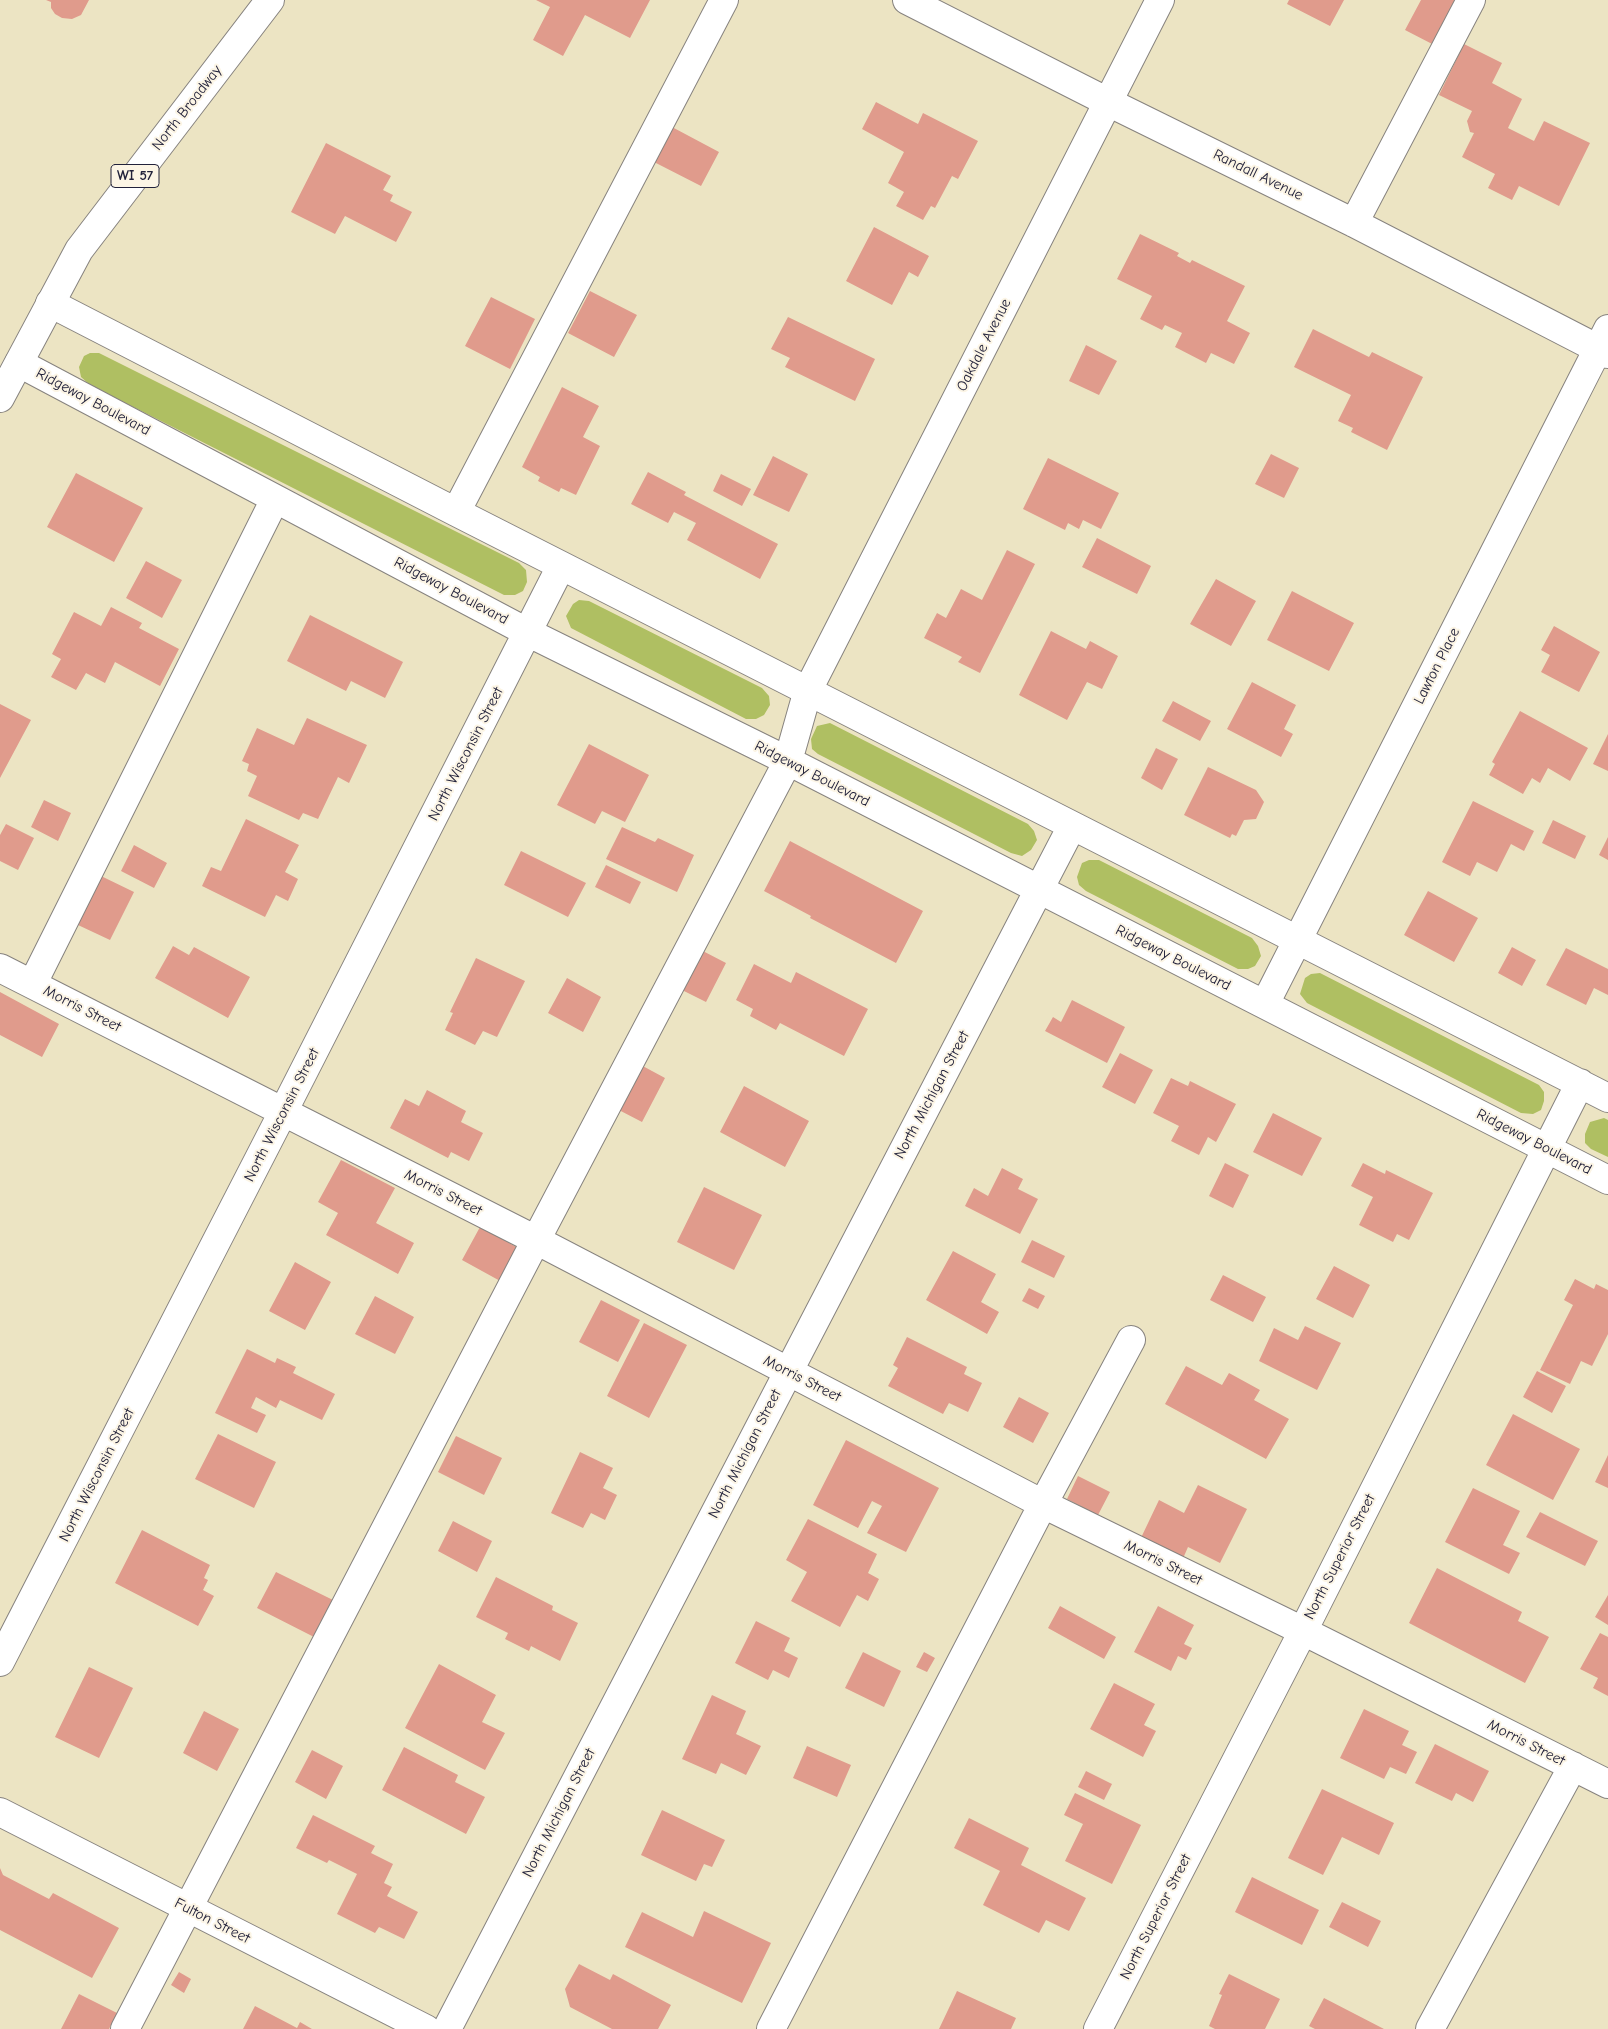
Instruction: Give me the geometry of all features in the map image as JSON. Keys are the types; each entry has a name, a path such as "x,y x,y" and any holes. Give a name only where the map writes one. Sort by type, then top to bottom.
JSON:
{"street":[{"name":"North Broadway","path":"0,398 79,250 270,0"},
{"path":"456,512 724,0"},
{"name":"Randall Avenue","path":"907,0 1108,102 1605,344"},
{"name":"Oakdale Avenue","path":"125,2029 788,761 808,690 1160,0"},
{"path":"1354,222 1471,0"},
{"path":"50,303 561,566 1608,1098"},
{"name":"Lawton Place","path":"1265,1004 1605,344"},
{"name":"Ridgeway Boulevard","path":"19,363 527,632 788,761 1608,1180"},
{"path":"33,984 275,499"},
{"name":"North Wisconsin Street","path":"0,1662 284,1112 561,566"},
{"name":"North Michigan Street","path":"447,2029 1072,826"},
{"name":"Morris Street","path":"0,968 536,1240 1043,1504 1303,1631 1608,1784"},
{"name":"North Superior Street","path":"1098,2029 1303,1631 1580,1083"},
{"path":"771,2029 1043,1504 1131,1340"},
{"path":"1430,2029 1573,1766"},
{"name":"Fulton Street","path":"0,1812 187,1909 426,2029"}],"green space":[{"path":"90,353 99,353 519,563 526,570 527,582 523,591 515,595 504,595 90,385 81,377 79,367 84,356"},
{"path":"579,600 589,601 762,688 769,696 770,705 764,715 756,719 746,719 571,628 566,616 573,604"},
{"path":"830,723 1028,824 1034,831 1037,840 1031,850 1022,856 1011,853 818,754 812,749 811,739 817,726"},
{"path":"1089,860 1099,860 1252,938 1258,946 1261,956 1255,966 1248,969 1238,969 1086,891 1079,885 1077,877 1082,863"},
{"path":"1320,973 1539,1085 1544,1092 1541,1110 1533,1114 1521,1113 1307,1003 1300,994 1305,978 1311,974"},
{"path":"1604,1118 1608,1120 1608,1157 1591,1149 1585,1143 1585,1134 1590,1122"}],"building":[{"path":"46,0 89,0 81,15 72,19 62,18 55,14 51,8 51,2"},
{"path":"536,0 650,0 630,38 585,15 563,56 533,40 550,7"},
{"path":"1289,0 1344,0 1330,26 1287,4"},
{"path":"1421,0 1460,0 1436,46 1405,30"},
{"path":"1464,44 1502,63 1492,83 1522,99 1508,128 1534,141 1544,121 1590,143 1559,206 1519,186 1512,200 1488,188 1495,174 1462,157 1474,133 1470,132 1467,121 1472,111 1439,95"},
{"path":"876,102 918,124 923,113 978,141 958,179 952,176 935,208 931,206 923,220 896,206 904,192 888,183 904,152 862,129"},
{"path":"672,127 719,152 701,186 654,162"},
{"path":"326,143 391,176 383,190 393,195 390,201 412,212 396,242 345,216 335,234 291,212"},
{"path":"874,227 929,256 918,277 909,272 892,305 846,281"},
{"path":"1140,234 1179,253 1177,256 1190,263 1192,260 1245,286 1227,321 1250,333 1234,364 1211,353 1206,363 1175,347 1182,333 1165,325 1162,330 1140,319 1152,296 1117,279"},
{"path":"590,291 637,315 614,357 568,333"},
{"path":"491,297 535,319 510,369 465,346"},
{"path":"788,317 875,359 855,401 785,367 790,358 771,349"},
{"path":"1313,329 1369,357 1372,352 1423,377 1387,450 1351,432 1353,428 1338,421 1351,395 1294,367"},
{"path":"1086,345 1117,361 1099,395 1069,381"},
{"path":"562,387 599,406 583,437 600,446 576,495 561,488 559,492 538,481 540,477 522,467"},
{"path":"1271,454 1299,468 1284,498 1255,484"},
{"path":"773,456 808,474 789,512 753,495"},
{"path":"1048,458 1119,493 1101,529 1083,520 1079,529 1068,523 1065,530 1023,509"},
{"path":"648,472 686,492 684,495 778,544 760,579 687,540 696,523 674,512 668,523 631,504"},
{"path":"76,473 143,508 114,562 47,527"},
{"path":"721,474 751,489 742,506 713,491"},
{"path":"1097,538 1151,566 1137,594 1082,567"},
{"path":"1007,550 1035,564 980,673 958,662 962,657 924,638 937,613 946,618 961,589 982,600"},
{"path":"146,561 182,580 162,618 126,598"},
{"path":"1216,579 1256,601 1231,646 1190,624"},
{"path":"1292,591 1354,623 1329,671 1267,640"},
{"path":"111,607 142,623 139,628 179,649 160,686 115,662 105,683 86,673 76,690 51,677 61,659 52,654 74,612 101,626"},
{"path":"310,615 403,662 385,698 351,681 346,691 287,661"},
{"path":"1554,626 1600,652 1579,692 1541,672 1550,655 1541,650"},
{"path":"1051,631 1086,649 1090,641 1118,656 1102,689 1087,682 1067,720 1019,695"},
{"path":"1252,682 1296,705 1284,729 1293,734 1281,757 1227,729"},
{"path":"1173,701 1211,721 1200,741 1162,721"},
{"path":"0,704 31,720 0,778"},
{"path":"1520,711 1588,748 1570,781 1548,768 1540,783 1532,778 1523,794 1489,775 1495,764 1492,762"},
{"path":"307,718 367,745 349,783 338,777 318,819 303,813 299,820 248,796 257,776 247,771 249,764 242,761 257,728 294,745"},
{"path":"1608,734 1608,771 1593,764"},
{"path":"589,744 649,775 625,822 602,811 595,824 557,805"},
{"path":"1156,748 1178,759 1162,790 1141,778"},
{"path":"1208,767 1256,790 1264,802 1256,819 1244,820 1236,836 1232,834 1230,838 1184,815"},
{"path":"44,800 71,813 58,841 31,827"},
{"path":"1473,801 1534,831 1524,851 1511,844 1497,872 1477,862 1470,876 1442,862"},
{"path":"246,819 299,845 285,872 298,879 288,901 276,895 265,917 202,886 211,867 221,871"},
{"path":"1553,820 1586,836 1575,859 1542,843"},
{"path":"6,824 34,838 18,870 0,861 0,835"},
{"path":"622,827 655,842 658,838 694,855 677,892 606,859"},
{"path":"1608,837 1608,860 1599,855"},
{"path":"790,841 923,911 896,963 810,918 811,916 764,891"},
{"path":"134,845 167,863 154,888 121,871"},
{"path":"521,851 586,883 568,917 504,885"},
{"path":"606,865 641,882 630,904 595,887"},
{"path":"101,876 134,892 110,940 78,925"},
{"path":"1428,891 1478,918 1454,962 1404,935"},
{"path":"173,946 189,955 194,947 250,977 228,1018 155,978"},
{"path":"1512,947 1536,960 1522,986 1498,973"},
{"path":"1566,948 1608,969 1608,995 1594,988 1586,1005 1546,985"},
{"path":"699,949 726,963 706,1002 678,988"},
{"path":"476,958 525,981 497,1037 483,1031 475,1045 445,1030 453,1013 450,1012"},
{"path":"754,964 791,983 796,972 868,1009 844,1056 780,1023 776,1030 750,1016 753,1009 736,1000"},
{"path":"567,978 601,997 583,1032 548,1013"},
{"path":"0,992 59,1024 42,1057 0,1035"},
{"path":"1072,1000 1125,1027 1107,1063 1045,1031 1053,1017 1061,1022"},
{"path":"1120,1053 1153,1070 1135,1104 1102,1087"},
{"path":"639,1064 665,1078 642,1122 615,1108"},
{"path":"1171,1078 1188,1086 1190,1081 1236,1104 1216,1142 1208,1137 1199,1155 1171,1141 1179,1126 1153,1113"},
{"path":"744,1086 809,1121 785,1167 720,1132"},
{"path":"427,1090 466,1111 461,1122 483,1133 469,1161 451,1152 448,1158 390,1128 405,1099 419,1106"},
{"path":"1273,1113 1322,1138 1302,1176 1253,1152"},
{"path":"341,1160 395,1188 376,1223 414,1243 398,1274 326,1235 338,1213 318,1202"},
{"path":"1225,1163 1249,1175 1233,1208 1209,1196"},
{"path":"1363,1163 1385,1174 1386,1170 1433,1193 1409,1240 1397,1234 1393,1242 1359,1225 1373,1197 1351,1186"},
{"path":"1002,1168 1023,1179 1018,1189 1038,1199 1020,1234 965,1206 974,1188 988,1196"},
{"path":"704,1187 762,1215 734,1270 677,1242"},
{"path":"480,1227 520,1249 502,1282 462,1260"},
{"path":"1032,1240 1065,1256 1054,1278 1021,1262"},
{"path":"953,1251 996,1274 981,1302 999,1312 987,1334 926,1300"},
{"path":"295,1262 331,1282 305,1330 269,1311"},
{"path":"1334,1266 1370,1285 1353,1318 1316,1299"},
{"path":"1223,1275 1266,1297 1253,1322 1210,1300"},
{"path":"1575,1279 1594,1289 1596,1284 1608,1290 1608,1334 1592,1366 1581,1361 1570,1384 1540,1370 1573,1305 1564,1300"},
{"path":"1029,1288 1045,1296 1038,1309 1022,1301"},
{"path":"375,1296 414,1317 395,1354 355,1334"},
{"path":"601,1300 640,1320 618,1362 579,1342"},
{"path":"644,1323 687,1345 649,1418 607,1396"},
{"path":"1305,1326 1341,1343 1317,1390 1259,1361 1274,1328 1298,1340"},
{"path":"907,1337 967,1367 964,1374 982,1383 968,1412 949,1403 943,1414 888,1386 898,1368 893,1365"},
{"path":"247,1349 275,1363 277,1358 296,1367 293,1373 335,1394 322,1420 280,1400 276,1408 256,1397 251,1408 266,1415 257,1433 215,1413"},
{"path":"1186,1366 1222,1385 1229,1373 1260,1390 1254,1400 1289,1419 1266,1459 1165,1404"},
{"path":"1537,1371 1566,1386 1552,1413 1523,1397"},
{"path":"1019,1397 1049,1413 1033,1443 1003,1427"},
{"path":"1513,1414 1580,1449 1553,1500 1486,1465"},
{"path":"218,1434 276,1462 254,1508 195,1479"},
{"path":"456,1436 502,1458 484,1495 438,1472"},
{"path":"846,1440 939,1488 906,1552 867,1533 882,1506 872,1501 858,1528 813,1505"},
{"path":"580,1452 613,1468 603,1488 617,1495 605,1520 591,1513 583,1528 551,1513"},
{"path":"1608,1455 1608,1488 1595,1482"},
{"path":"1078,1476 1110,1492 1098,1515 1067,1499"},
{"path":"1198,1485 1247,1509 1220,1563 1188,1547 1181,1563 1139,1542 1159,1500 1184,1513"},
{"path":"1473,1488 1520,1511 1503,1545 1520,1553 1509,1574 1445,1542"},
{"path":"1540,1512 1598,1541 1585,1566 1526,1537"},
{"path":"808,1519 877,1554 868,1573 879,1579 868,1601 857,1595 840,1627 791,1601 807,1572 786,1560"},
{"path":"453,1521 492,1541 477,1572 438,1551"},
{"path":"142,1530 210,1565 204,1578 208,1580 203,1590 214,1596 198,1626 115,1583"},
{"path":"1437,1568 1522,1612 1518,1621 1549,1637 1525,1683 1409,1623"},
{"path":"276,1572 333,1600 314,1637 257,1608"},
{"path":"496,1577 553,1606 552,1610 578,1623 560,1661 531,1646 529,1651 505,1639 508,1633 476,1617"},
{"path":"1608,1595 1608,1625 1595,1617"},
{"path":"1060,1606 1116,1637 1104,1659 1048,1628"},
{"path":"1158,1606 1194,1625 1184,1644 1192,1648 1186,1660 1178,1656 1171,1671 1134,1652"},
{"path":"756,1621 790,1638 784,1651 798,1658 789,1678 773,1670 768,1680 735,1663"},
{"path":"1600,1633 1608,1637 1608,1696 1593,1688 1598,1678 1580,1669"},
{"path":"863,1652 901,1671 884,1707 845,1688"},
{"path":"924,1652 935,1658 927,1672 916,1667"},
{"path":"439,1664 496,1695 482,1722 505,1733 485,1770 405,1728"},
{"path":"89,1667 133,1688 99,1758 55,1737"},
{"path":"1114,1683 1155,1704 1144,1725 1156,1731 1143,1757 1090,1729"},
{"path":"712,1695 746,1711 736,1734 761,1746 746,1775 721,1763 716,1774 682,1759"},
{"path":"1364,1709 1409,1731 1402,1745 1417,1752 1406,1774 1390,1767 1384,1779 1340,1758"},
{"path":"204,1711 239,1729 217,1771 183,1753"},
{"path":"1435,1744 1489,1771 1473,1802 1456,1793 1452,1801 1415,1783"},
{"path":"807,1746 851,1765 837,1797 793,1778"},
{"path":"404,1747 458,1775 455,1782 485,1797 466,1834 382,1790"},
{"path":"312,1750 343,1766 326,1799 295,1782"},
{"path":"1086,1771 1112,1784 1104,1800 1078,1787"},
{"path":"1322,1789 1394,1823 1379,1855 1342,1837 1323,1875 1288,1858"},
{"path":"1075,1793 1141,1825 1112,1884 1065,1861 1083,1824 1064,1815"},
{"path":"662,1810 725,1840 712,1867 704,1864 696,1881 641,1855"},
{"path":"313,1815 375,1846 371,1853 393,1864 384,1883 392,1887 387,1896 418,1912 404,1939 379,1927 375,1933 337,1914 357,1874 329,1860 327,1863 296,1848"},
{"path":"969,1818 1029,1848 1021,1865 1086,1898 1069,1931 1046,1920 1039,1933 983,1905 1000,1871 954,1848"},
{"path":"0,1868 3,1875 49,1899 53,1893 119,1928 92,1978 0,1930"},
{"path":"1252,1877 1319,1910 1302,1945 1235,1912"},
{"path":"1342,1902 1381,1921 1368,1947 1329,1927"},
{"path":"704,1911 771,1943 742,2003 625,1947 642,1912 693,1937"},
{"path":"579,1964 610,1980 613,1974 671,2005 658,2029 612,2029 570,2007 565,1989"},
{"path":"179,1972 191,1979 184,1993 171,1985"},
{"path":"1229,1974 1280,1999 1265,2029 1215,2029 1209,2026 1222,1995 1219,1994"},
{"path":"957,1991 1016,2018 1011,2029 939,2029"},
{"path":"79,1994 117,2013 109,2029 61,2029"},
{"path":"1324,1998 1384,2029 1315,2029 1309,2026"},
{"path":"255,2006 297,2028 300,2022 312,2029 243,2029"}]}
